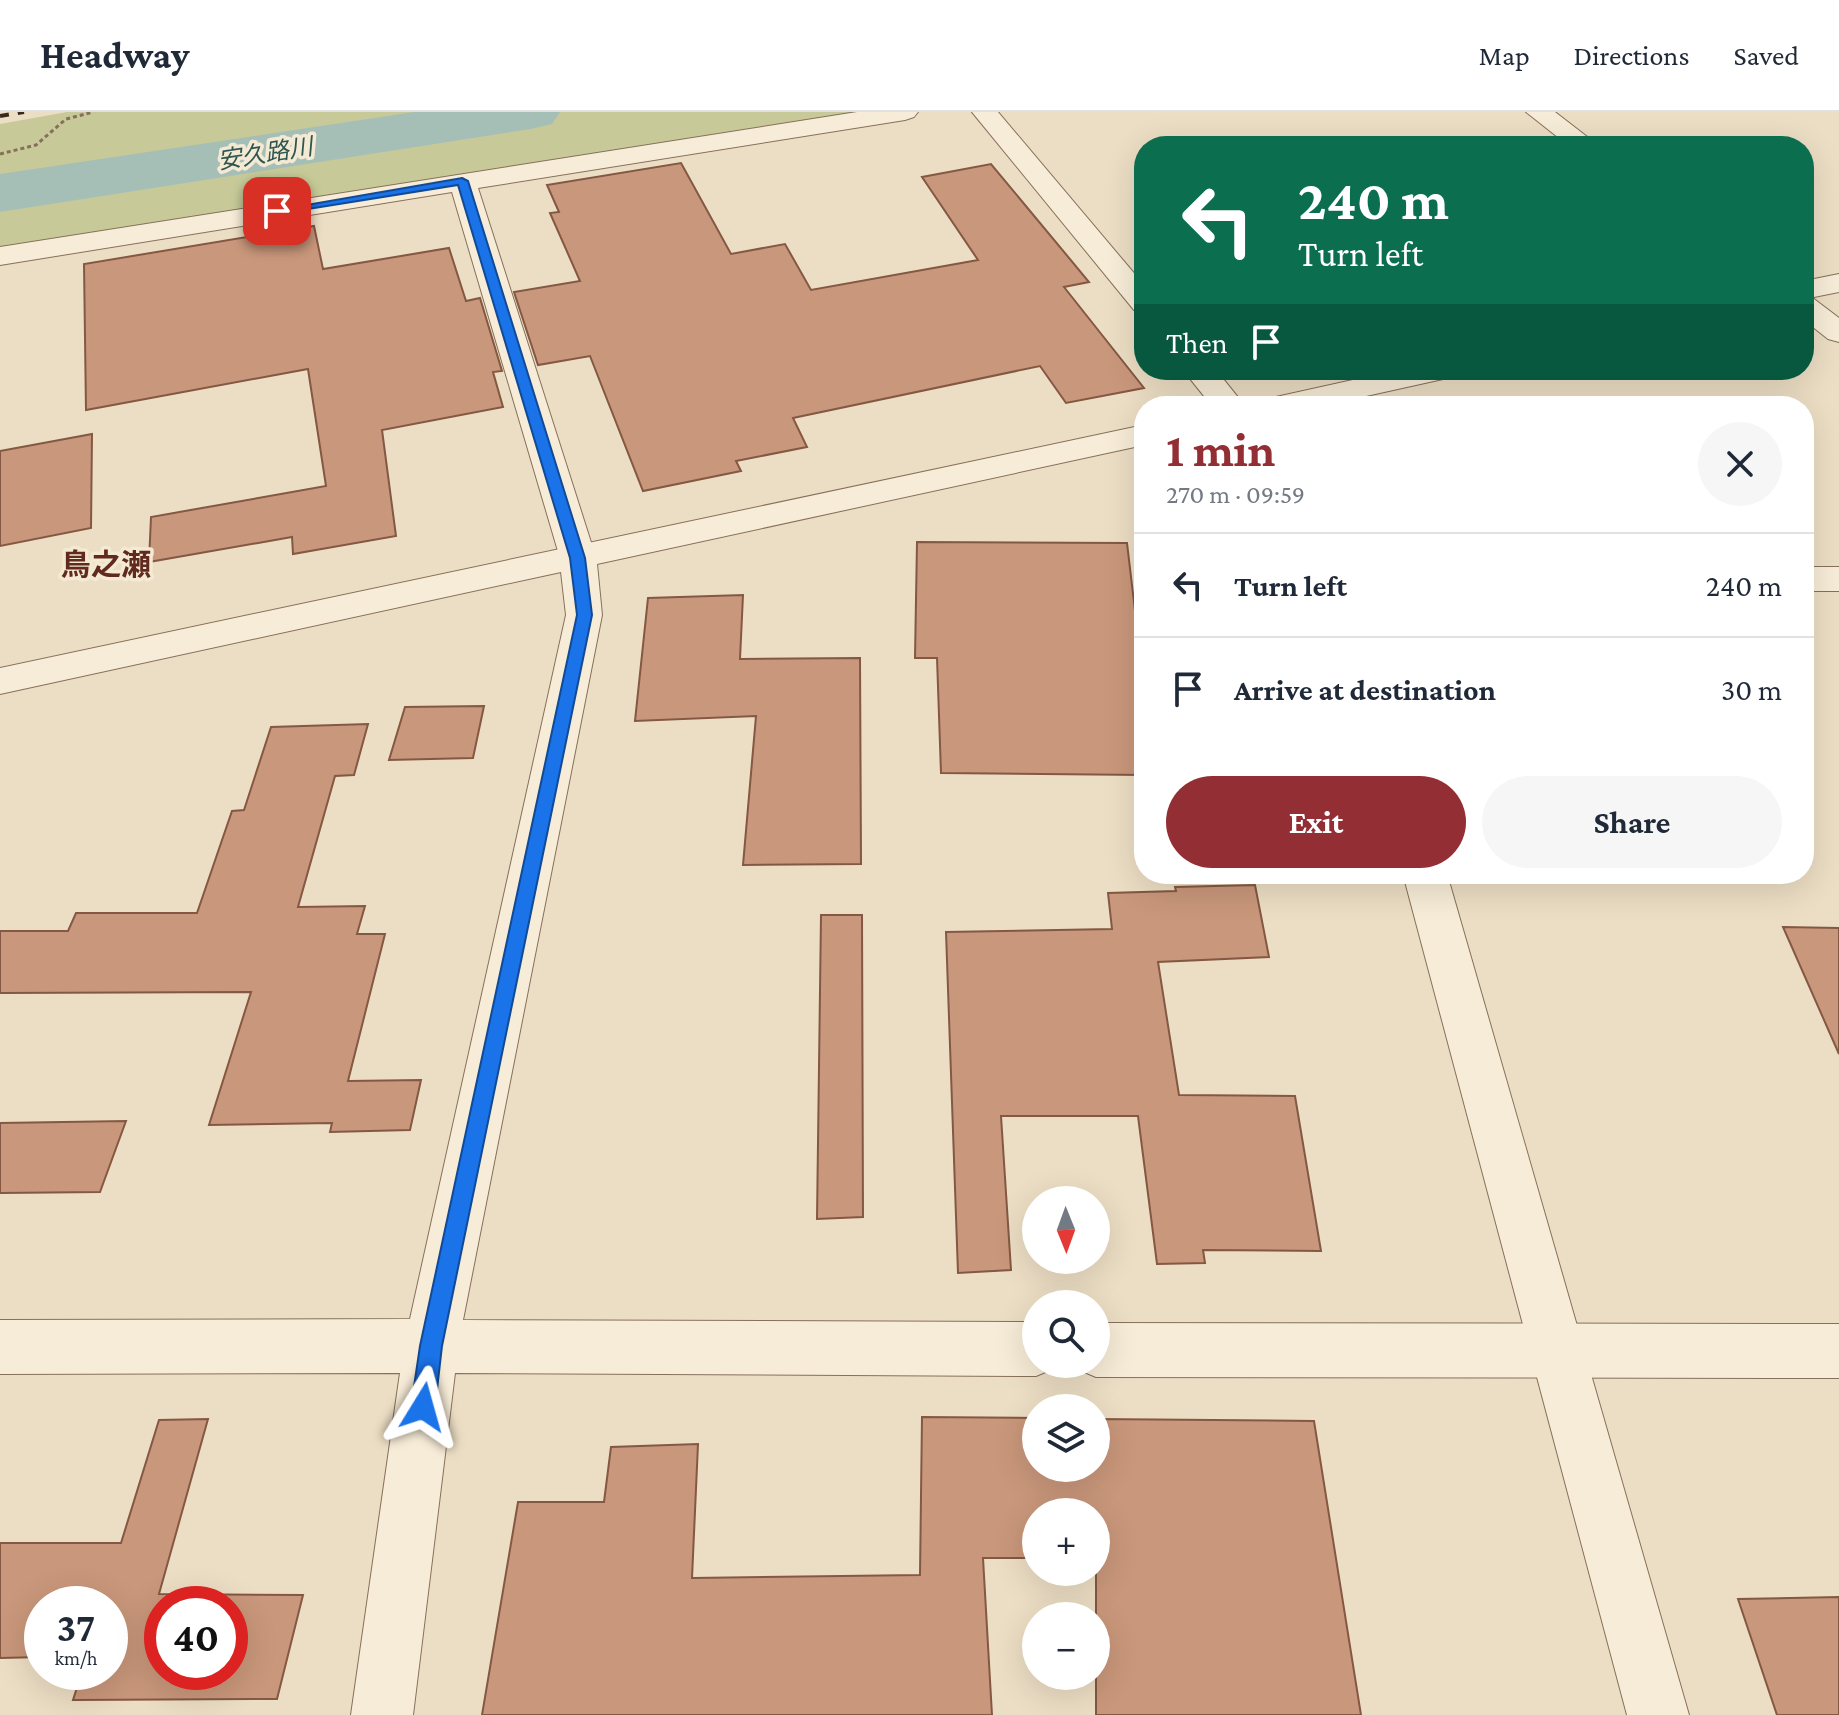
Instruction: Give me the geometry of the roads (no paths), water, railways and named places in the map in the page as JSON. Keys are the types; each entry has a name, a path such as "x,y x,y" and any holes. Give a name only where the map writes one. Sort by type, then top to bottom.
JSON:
{"street":[{"path":"0,256 905,112"},
{"path":"985,112 1134,292"},
{"path":"1539,112 1572,136"},
{"path":"382,1715 431,1346 584,615 578,558 462,181"},
{"path":"1814,288 1839,283"},
{"path":"1814,313 1839,333"},
{"path":"1207,380 1221,396"},
{"path":"1323,396 1396,380"},
{"path":"0,681 1134,437"},
{"path":"1814,579 1839,579"},
{"path":"1428,884 1658,1715"},
{"path":"0,1347 1022,1349"},
{"path":"1110,1350 1839,1351"}],"waterway":[{"name":"安久路川","path":"0,193 531,112"}],"railway":[{"path":"0,116 24,112"}],"district":[{"name":"鳥之瀬","path":"106,564"}]}
